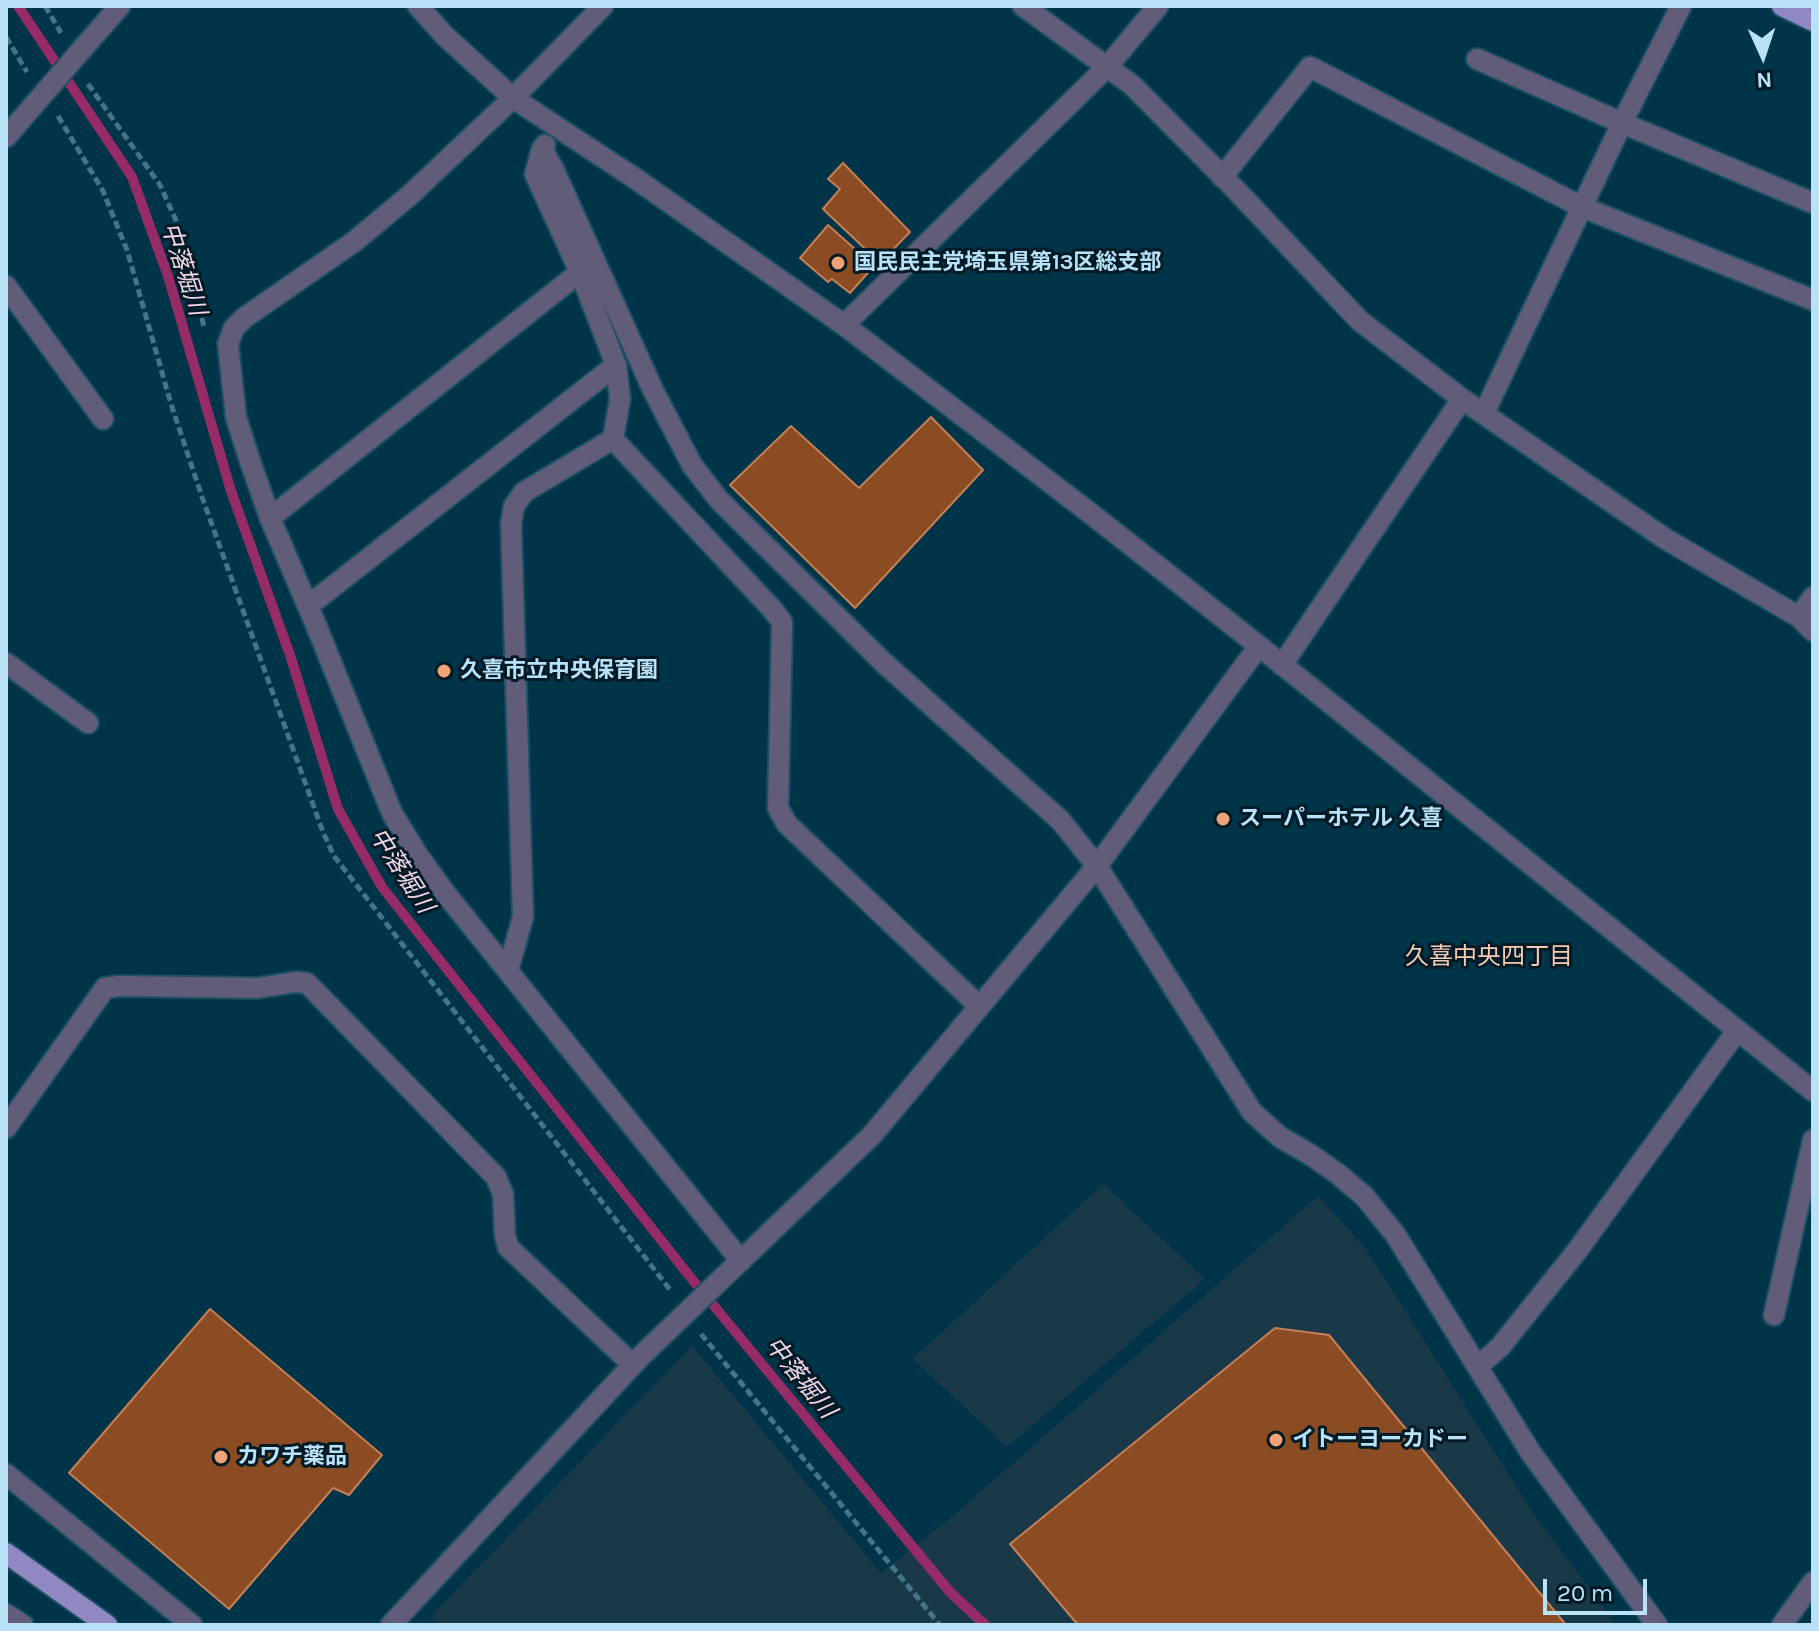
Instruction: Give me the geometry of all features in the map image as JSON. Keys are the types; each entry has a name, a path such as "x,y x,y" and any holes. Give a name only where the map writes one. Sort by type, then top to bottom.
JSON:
{"main road":[{"path":"1782,6 1813,21"},
{"path":"6,1553 107,1625"}],"street":[{"path":"6,137 46,91 71,48 120,6"},
{"path":"418,6 445,36 513,98 636,179 844,325 1259,646 1813,1091"},
{"path":"603,6 513,98 410,195 355,241 234,328 228,344 236,417 270,518 392,813 424,864 741,1261"},
{"path":"1023,6 1132,85 1360,321 1462,399 1664,538 1806,624 1813,597"},
{"path":"844,325 1107,67 1158,6"},
{"path":"1484,413 1681,6"},
{"path":"1477,59 1813,203"},
{"path":"1222,177 1310,67 1582,207 1813,300"},
{"path":"508,970 523,917 511,523 514,506 524,492 613,439 620,399 616,365 580,272 535,174 542,149 558,129"},
{"path":"542,149 653,390 692,465 719,500 884,663 1060,820 1097,866 1252,1112 1280,1137 1311,1155 1364,1196 1395,1234 1531,1453 1657,1625"},
{"path":"270,518 580,272"},
{"path":"6,286 103,419"},
{"path":"308,606 616,365"},
{"path":"620,399 653,390"},
{"path":"1282,665 1462,399"},
{"path":"613,439 782,622 778,808 787,824 979,1006"},
{"path":"391,1625 633,1365 872,1135 1097,866 1259,646"},
{"path":"6,663 88,723"},
{"path":"6,1128 105,988 258,988 307,983 496,1177 503,1194 508,1247 633,1365"},
{"path":"1478,1366 1500,1347 1577,1251 1737,1031"},
{"path":"1774,1315 1813,1140"},
{"path":"6,1474 192,1625"},
{"path":"1782,1625 1813,1582"},
{"path":"6,1614 23,1625"}],"path":[{"path":"45,6 71,48"},
{"path":"6,37 28,73"},
{"path":"85,78 160,185 188,257 205,329"},
{"path":"698,1330 940,1625"}],"shaded area":[{"path":"1103,1184 1205,1279 1007,1447 913,1359"},
{"path":"1318,1196 1366,1249 1535,1516 1617,1625 438,1625 430,1617 692,1346 881,1573 953,1516"}],"building":[{"path":"843,163 910,232 880,263 823,209 840,189 828,179"},
{"path":"828,225 874,266 850,293 832,279 828,282 800,258"},
{"path":"931,417 983,470 855,608 730,485 791,426 859,488"},
{"path":"210,1309 382,1455 349,1495 333,1488 229,1609 69,1473"},
{"name":"イトーヨーカドー","path":"1275,1328 1329,1335 1566,1625 1078,1625 1010,1544"}],"waterway":[{"name":"中落堀川","path":"18,6 132,177 168,276 231,491 290,655 338,809 382,887 691,1278 950,1592 985,1625"}],"place":[{"name":"国民民主党埼玉県第13区総支部","path":"838,263"},
{"name":"久喜市立中央保育園","path":"444,671"},
{"name":"スーパーホテル 久喜","path":"1223,819"},
{"name":"イトーヨーカドー","path":"1276,1440"},
{"name":"カワチ薬品","path":"221,1457"}],"district":[{"name":"久喜中央四丁目","path":"1489,957"}]}
